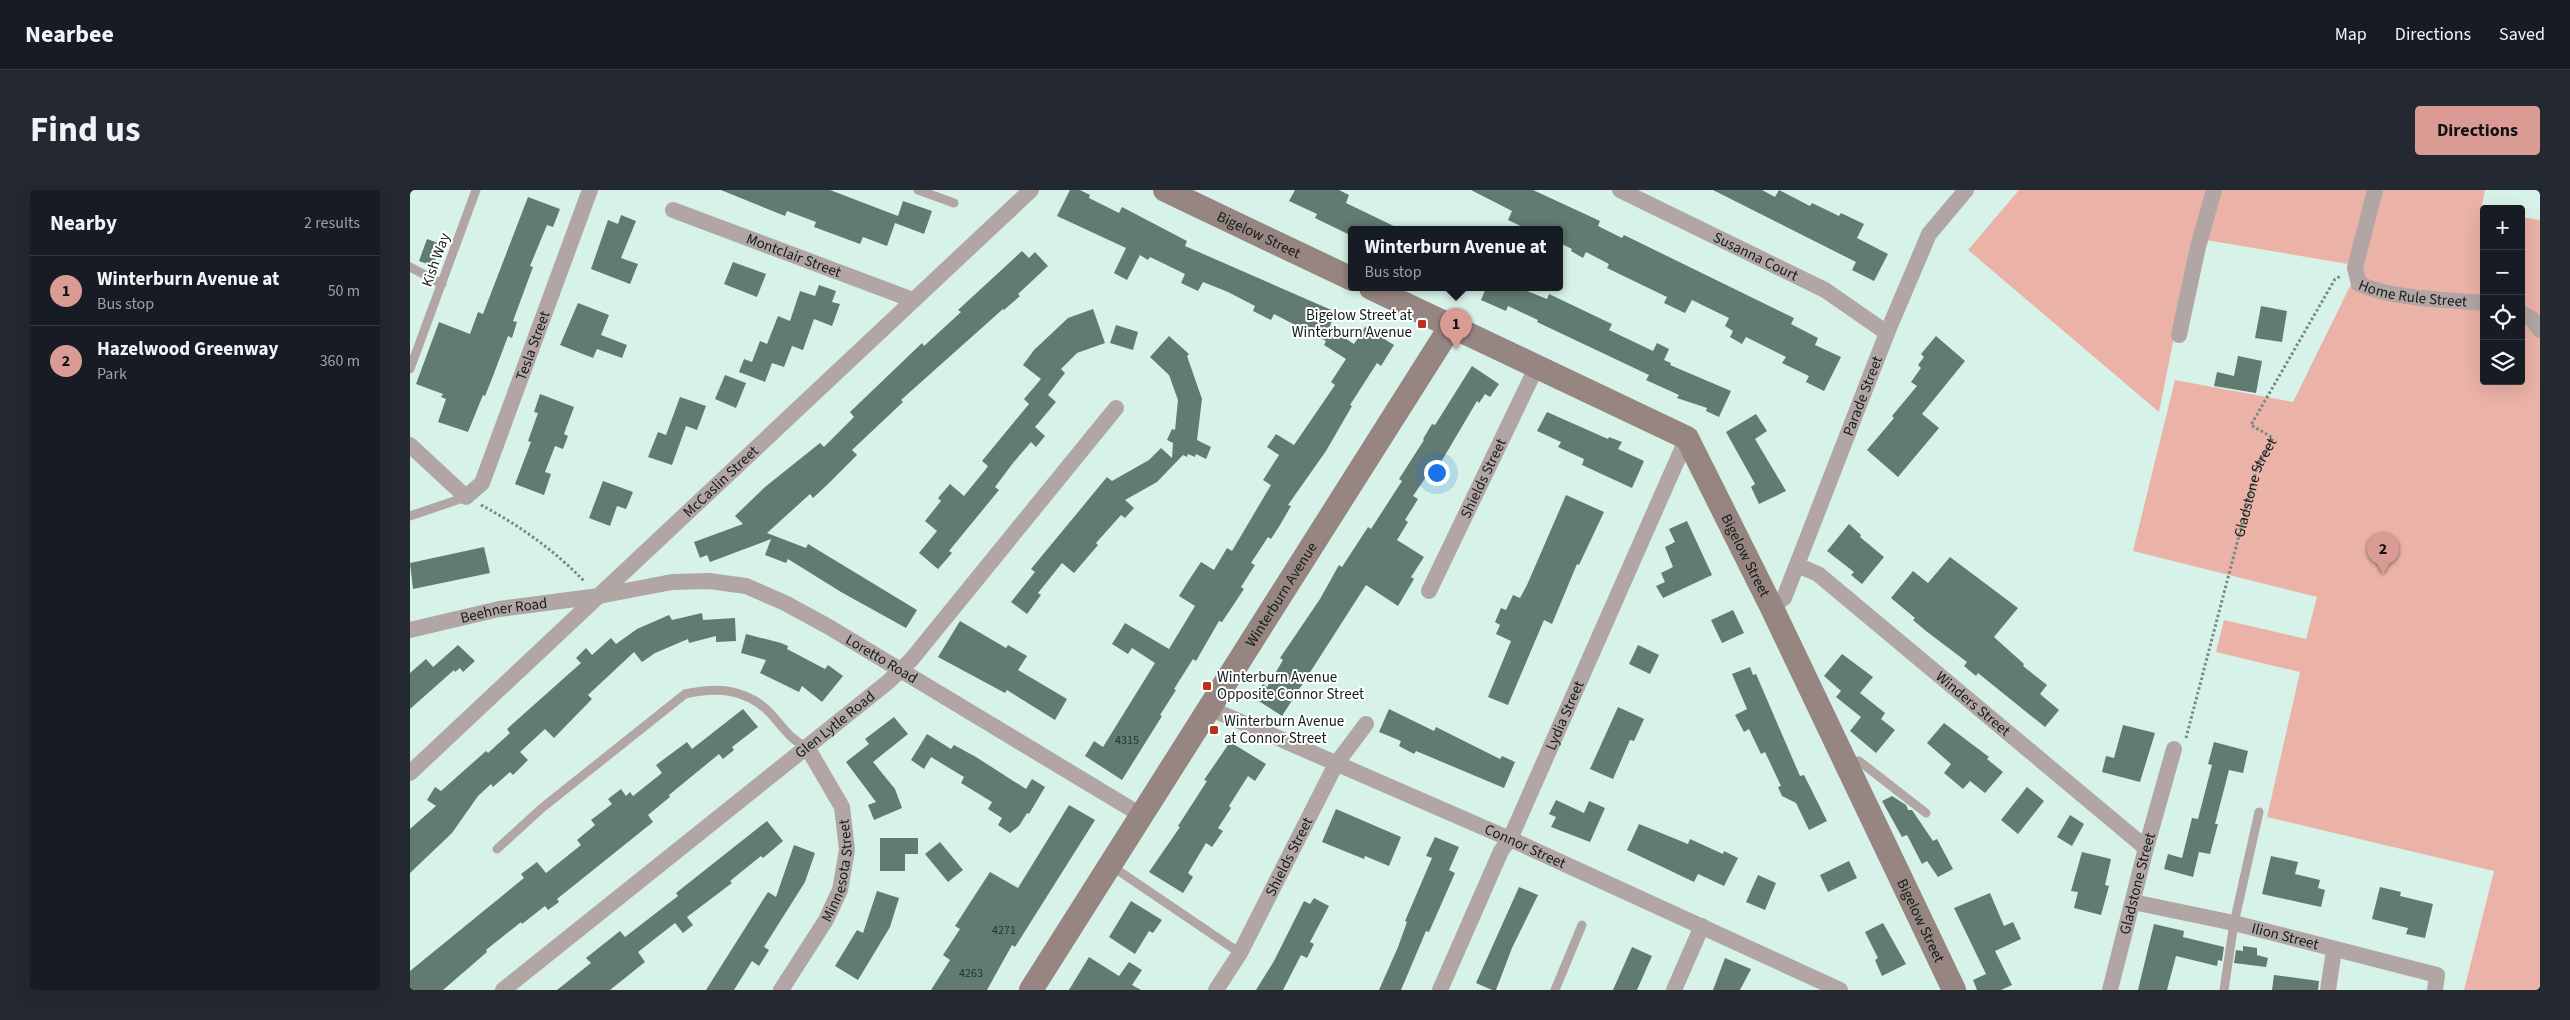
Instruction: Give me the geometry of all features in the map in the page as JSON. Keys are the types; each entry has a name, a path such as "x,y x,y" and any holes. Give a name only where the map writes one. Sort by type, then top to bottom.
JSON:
{"street":[{"name":"Tesla Street","path":"472,500 482,482 590,190"},
{"name":"McCaslin Street","path":"410,774 577,619 593,590 1032,190"},
{"name":"Bigelow Street","path":"1165,190 1348,277"},
{"name":"Susanna Court","path":"1620,190 1825,290 1887,333"},
{"name":"Parade Street","path":"1771,606 1784,598 1887,333 1929,234 1966,190"},
{"path":"2179,334 2198,247 2214,190"},
{"path":"2355,268 2375,190"},
{"name":"Montclair Street","path":"673,210 913,300"},
{"name":"Home Rule Street","path":"2355,268 2359,284 2375,291 2480,303"},
{"path":"1377,291 1687,438"},
{"path":"2525,315 2532,319 2540,330"},
{"name":"Winterburn Avenue","path":"1031,990 1451,326"},
{"name":"Shields Street","path":"1429,591 1537,366"},
{"name":"Glen Lytle Road","path":"503,990 806,748 900,670 1116,408"},
{"name":"Bigelow Street","path":"1687,438 1771,606 1954,990"},
{"name":"Lydia Street","path":"1440,990 1501,851 1510,839 1687,438"},
{"path":"410,445 472,500"},
{"name":"Winders Street","path":"1797,565 1818,574 2146,848"},
{"name":"Loretto Road","path":"593,590 672,582 709,582 746,586 786,603 829,626 1141,815"},
{"name":"Beehner Road","path":"410,630 499,609 593,590"},
{"name":"Connor Street","path":"1209,708 1510,839 1840,990"},
{"name":"Shields Street","path":"1216,990 1240,953 1336,764 1366,724"},
{"name":"Minnesota Street","path":"781,990 826,920 840,890 846,850 842,807 806,748"},
{"name":"Gladstone Street","path":"2110,990 2146,848 2174,749"},
{"name":"Ilion Street","path":"2133,902 2234,923 2334,950 2436,982"},
{"path":"1674,990 1702,926"},
{"path":"2328,990 2334,950"}],"lane":[{"name":"Kish Way","path":"410,368 476,190"},
{"path":"918,190 954,203"},
{"path":"410,267 442,284"},
{"path":"410,516 472,500"},
{"path":"497,849 542,808 685,694 710,689 729,690 753,701 769,712 794,741 806,748"},
{"path":"1845,763 1860,761 1926,813"},
{"path":"2224,990 2234,923 2259,812"},
{"path":"1110,865 1240,953"},
{"path":"1555,990 1582,925"}],"path":[{"name":"Gladstone Street","path":"2186,738 2257,467 2273,438 2251,425 2335,279 2355,268"},
{"path":"472,500 504,517 567,563 593,590"}],"shaded area":[{"path":"2019,190 2485,190 2482,205 2480,205 2480,385 2525,385 2525,218 2540,220 2540,990 2464,990 2494,871 2267,817 2300,672 2216,652 2224,620 2306,639 2317,597 2133,551 2175,380 2293,402 2360,266 2194,238 2159,412 1968,250"}],"building":[{"path":"721,190 830,190 898,216 903,201 932,211 924,234 895,223 887,246 863,237 860,244 814,227 816,222 787,211 785,216"},
{"path":"1070,190 1080,190 1090,195 1089,198 1119,213 1122,207 1187,241 1185,246 1336,312 1329,328 1354,344 1365,327 1394,345 1381,366 1377,363 1350,405 1352,406 1326,451 1288,505 1291,506 1280,525 1271,539 1268,537 1251,563 1255,565 1241,587 1244,589 1222,622 1219,621 1196,661 1193,659 1174,689 1176,690 1160,715 1162,716 1122,780 1085,756 1094,741 1103,747 1155,663 1132,648 1128,654 1112,644 1125,623 1169,649 1195,606 1179,596 1201,562 1214,570 1227,548 1232,551 1271,485 1263,480 1279,455 1267,447 1276,434 1294,445 1335,385 1331,382 1346,359 1324,345 1326,341 1274,314 1271,320 1253,311 1255,306 1228,292 1203,282 1198,291 1181,283 1185,274 1150,257 1148,260 1140,255 1127,280 1114,273 1126,248 1057,216"},
{"path":"1295,190 1339,190 1349,195 1346,203 1394,226 1348,226 1348,234 1315,218 1317,214 1289,201"},
{"path":"1471,190 1533,190 1600,221 1598,226 1622,238 1624,235 1794,318 1791,324 1818,338 1815,345 1841,357 1824,391 1806,382 1809,376 1782,363 1786,357 1746,337 1742,344 1730,337 1733,331 1725,326 1729,318 1692,300 1685,313 1664,303 1667,297 1607,268 1609,264 1586,252 1583,258 1571,251 1572,249 1563,244 1563,226 1521,226 1508,220 1512,211"},
{"path":"1713,190 1762,190 1775,197 1779,190 1810,206 1812,203 1839,216 1841,213 1864,224 1857,238 1888,254 1874,281 1852,270 1856,262"},
{"path":"528,197 560,209 553,227 547,225 530,266 533,267 513,321 517,322 512,338 508,336 485,396 483,395 468,432 438,422 446,399 441,397 443,394 416,384 439,322 470,334 478,312 483,314"},
{"path":"621,215 636,221 621,258 638,264 630,284 591,269 608,220 618,224"},
{"path":"427,239 441,244 433,266 419,261"},
{"path":"1022,251 1029,258 1035,252 1048,266 1018,294 1020,296 901,400 903,402 852,450 857,455 827,485 813,498 810,494 767,533 806,548 808,544 917,610 906,628 841,592 788,559 786,563 765,555 771,539 710,562 707,555 700,558 694,542 743,524 735,516 765,487 820,443 824,447 854,417 850,412 922,343 924,346 961,312 958,310"},
{"path":"733,262 766,274 757,297 724,284"},
{"path":"819,285 836,291 832,302 840,304 832,326 814,319 803,350 792,346 784,367 772,363 765,382 739,372 744,359 752,362 760,341 767,344 778,316 790,321 800,291 815,296"},
{"path":"1485,291 1527,291 1547,299 1549,294 1612,324 1609,330 1653,351 1657,343 1669,349 1664,360 1671,363 1670,365 1731,391 1719,417 1706,411 1707,408 1677,398 1679,395 1646,380 1649,375 1537,322 1538,320 1508,306 1506,311 1481,300"},
{"path":"578,303 609,315 601,335 627,345 622,358 597,349 593,358 560,345"},
{"path":"2261,306 2287,311 2282,342 2255,338"},
{"path":"1093,309 1105,343 1077,353 1061,369 1065,373 1048,395 1056,402 1035,427 1045,436 1036,447 1031,442 1013,463 995,487 999,490 949,551 952,553 938,569 919,553 937,531 925,521 941,501 938,498 950,484 964,496 988,466 982,461 1029,404 1024,399 1041,379 1023,365 1034,350 1068,318"},
{"path":"1116,325 1138,332 1133,350 1110,343"},
{"path":"1169,336 1189,354 1187,356 1202,399 1197,440 1211,447 1206,459 1196,454 1195,457 1188,454 1187,457 1183,455 1157,482 1125,500 1134,508 1125,518 1121,515 1096,543 1098,545 1074,573 1062,563 1038,593 1041,595 1027,614 1011,602 1035,572 1031,569 1107,477 1112,481 1149,460 1161,448 1172,458 1173,443 1167,440 1172,429 1175,430 1178,400 1169,375 1150,357"},
{"path":"1936,336 1965,361 1922,414 1939,428 1898,477 1867,450 1894,418 1892,416 1917,386 1911,382 1921,368 1918,365 1924,357 1921,354"},
{"path":"2238,356 2262,361 2256,393 2214,386 2217,372 2234,376"},
{"path":"1472,366 1499,384 1490,397 1485,394 1479,403 1477,401 1434,474 1430,471 1413,496 1418,499 1405,520 1408,522 1397,540 1424,557 1411,577 1414,579 1398,606 1366,585 1282,716 1254,698 1263,684 1267,687 1283,660 1280,658 1320,599 1339,565 1342,567 1368,527 1371,529 1402,481 1399,479 1432,424 1435,425"},
{"path":"725,375 746,383 736,408 715,399"},
{"path":"540,394 574,407 564,434 568,436 563,449 555,446 545,472 551,474 544,495 515,484 531,442 528,441 538,413 534,412"},
{"path":"680,397 706,406 697,430 686,426 672,465 648,457 658,432 666,435"},
{"path":"1547,412 1608,439 1609,437 1622,442 1618,449 1644,461 1632,488 1582,465 1584,459 1558,447 1561,442 1537,431"},
{"path":"1756,414 1767,431 1755,439 1786,491 1759,504 1751,487 1755,484 1726,432"},
{"path":"603,481 633,492 626,509 617,506 610,526 589,518"},
{"path":"1566,495 1604,512 1579,565 1577,564 1552,624 1544,620 1508,705 1488,697 1511,641 1496,634 1500,625 1495,622 1501,608 1506,610 1513,595 1520,598"},
{"path":"1687,521 1712,575 1663,598 1656,586 1665,582 1661,573 1673,567 1665,547 1675,542 1669,529"},
{"path":"1849,524 1861,535 1860,537 1884,557 1862,584 1851,575 1854,572 1827,551"},
{"path":"484,547 490,573 413,589 410,563"},
{"path":"1950,557 2018,608 1994,637 2024,664 2023,666 2047,685 2040,694 2059,710 2045,727 1978,673 1976,676 1964,666 1967,662 1926,631 1913,620 1915,618 1891,598 1913,571 1928,583"},
{"path":"1733,610 1744,633 1722,643 1711,620"},
{"path":"702,613 703,620 735,618 736,641 716,642 716,636 689,643 688,639 655,653 642,662 634,652 588,695 592,699 554,738 545,729 520,752 528,760 513,775 510,772 493,787 491,784 478,796 452,833 410,873 410,829 436,806 427,800 435,787 441,791 486,751 488,753 510,733 507,729 581,663 576,658 586,648 592,655 611,638 616,644 637,629 669,615 672,620"},
{"path":"960,621 1006,648 1008,645 1027,656 1018,670 1067,699 1055,720 1007,690 1005,693 938,657"},
{"path":"746,634 788,646 787,649 825,669 828,665 843,676 822,702 802,686 799,692 760,673 766,660 741,653"},
{"path":"458,645 475,661 463,672 460,668 455,672 454,670 410,709 410,673 426,659 433,667"},
{"path":"1638,645 1659,655 1650,674 1629,664"},
{"path":"1842,654 1873,677 1860,693 1885,713 1881,719 1895,730 1876,753 1850,731 1861,717 1836,697 1841,691 1824,676"},
{"path":"1750,667 1753,675 1756,674 1800,776 1804,775 1827,821 1809,830 1796,803 1782,796 1778,787 1781,786 1765,752 1761,754 1749,729 1744,732 1735,715 1747,709 1732,674"},
{"path":"1618,707 1644,719 1634,741 1630,740 1613,779 1590,769"},
{"path":"743,709 758,727 732,747 734,750 723,759 719,754 669,795 670,797 648,815 653,822 557,899 559,902 548,910 545,906 522,924 521,922 486,950 487,952 443,990 410,990 410,971 524,878 521,874 537,862 546,873 581,845 577,840 595,825 591,820 612,804 608,799 621,789 626,796 630,792 633,796 662,773 656,765 687,742 692,749"},
{"path":"1389,709 1434,731 1436,727 1500,759 1502,756 1515,762 1504,788 1416,751 1414,754 1399,746 1401,741 1379,732"},
{"path":"894,717 908,734 873,762 895,789 902,808 874,820 868,805 876,802 846,762 869,744 865,739"},
{"path":"1944,723 1989,757 1987,759 2003,772 1985,793 1970,781 1963,789 1944,773 1951,764 1927,743"},
{"path":"2123,725 2155,733 2140,782 2102,772 2106,756 2114,758"},
{"path":"927,734 951,749 954,745 976,757 1026,789 1032,779 1045,787 1029,814 1027,813 1019,826 1010,833 998,825 1002,818 988,809 992,802 961,783 964,777 931,757 924,769 911,760"},
{"path":"1230,742 1266,764 1255,781 1248,776 1218,828 1223,831 1212,847 1206,843 1188,873 1193,877 1183,893 1149,872 1180,827 1178,826 1207,781 1204,780"},
{"path":"2214,742 2248,751 2243,773 2229,770 2215,824 2218,824 2210,854 2199,852 2193,877 2164,869 2168,854 2182,858 2192,818 2198,819 2212,765 2208,764"},
{"path":"2027,787 2044,801 2018,834 2001,820"},
{"path":"1892,796 1906,805 1908,810 1912,810 1933,841 1937,839 1953,869 1938,877 1927,861 1922,864 1907,835 1902,837 1882,801"},
{"path":"1556,800 1584,813 1589,801 1605,808 1590,842 1551,827 1556,817 1549,814"},
{"path":"1069,805 1095,820 1015,947 1012,945 987,990 931,990 950,960 943,955 960,929 955,926 990,872 1018,888"},
{"path":"1336,809 1401,837 1389,866 1365,856 1364,859 1322,842"},
{"path":"2070,815 2084,824 2072,846 2057,837"},
{"path":"767,821 783,841 763,858 761,856 730,881 732,883 687,917 693,925 683,933 675,923 638,952 645,962 610,990 557,990 591,963 586,958 620,931 625,937 678,896 676,893"},
{"path":"1639,824 1688,844 1690,839 1723,854 1724,851 1738,858 1724,886 1698,874 1694,882 1627,850"},
{"path":"1435,837 1459,847 1449,870 1455,873 1429,932 1426,931 1401,990 1379,990 1398,947 1407,922 1405,921 1432,858 1426,856"},
{"path":"880,838 918,838 918,854 905,854 905,871 880,871"},
{"path":"940,842 963,870 948,882 925,854"},
{"path":"794,845 815,853 805,882 764,947 769,950 759,966 752,961 734,990 706,990 768,892 776,897"},
{"path":"2082,852 2111,859 2105,885 2109,886 2101,915 2074,908 2078,892 2071,891"},
{"path":"2271,856 2298,862 2295,874 2320,880 2318,888 2325,890 2321,907 2262,894"},
{"path":"1849,861 1857,878 1828,892 1820,875"},
{"path":"1758,875 1776,883 1765,910 1746,902"},
{"path":"1519,887 1538,895 1512,948 1496,990 1492,990 1476,983"},
{"path":"2380,887 2401,892 2400,896 2433,904 2425,938 2406,934 2408,928 2372,919"},
{"path":"877,891 899,898 890,927 858,980 835,966 857,930 863,933"},
{"path":"1990,893 2004,926 2013,922 2021,939 1995,951 2012,985 2001,990 1977,990 1973,980 1986,974 1954,908"},
{"path":"1314,898 1329,906 1310,942 1314,944 1307,958 1301,955 1283,990 1256,990 1274,961 1304,901 1310,904"},
{"path":"1131,901 1162,920 1153,933 1149,931 1135,954 1109,937"},
{"path":"1883,923 1906,964 1882,976 1875,960 1878,958 1865,932"},
{"path":"2154,924 2184,931 2183,937 2224,947 2222,961 2218,960 2217,966 2176,956 2167,990 2138,990"},
{"path":"2243,946 2257,948 2257,955 2268,958 2266,967 2234,963 2236,950 2243,951"},
{"path":"1632,947 1652,956 1637,990 1613,990"},
{"path":"1089,957 1119,976 1129,962 1142,970 1132,985 1141,990 1069,990"},
{"path":"1725,958 1751,969 1740,990 1713,990"},
{"path":"2274,975 2319,981 2318,990 2272,990"}],"place":[{"name":"Bigelow Street at Winterburn Avenue","path":"1422,324"},
{"name":"Winterburn Avenue at","path":"1456,349"},
{"name":"Hazelwood Greenway","path":"2383,574"},
{"name":"Winterburn Avenue Opposite Connor Street","path":"1207,686"},
{"name":"Winterburn Avenue at Connor Street","path":"1214,730"}]}
